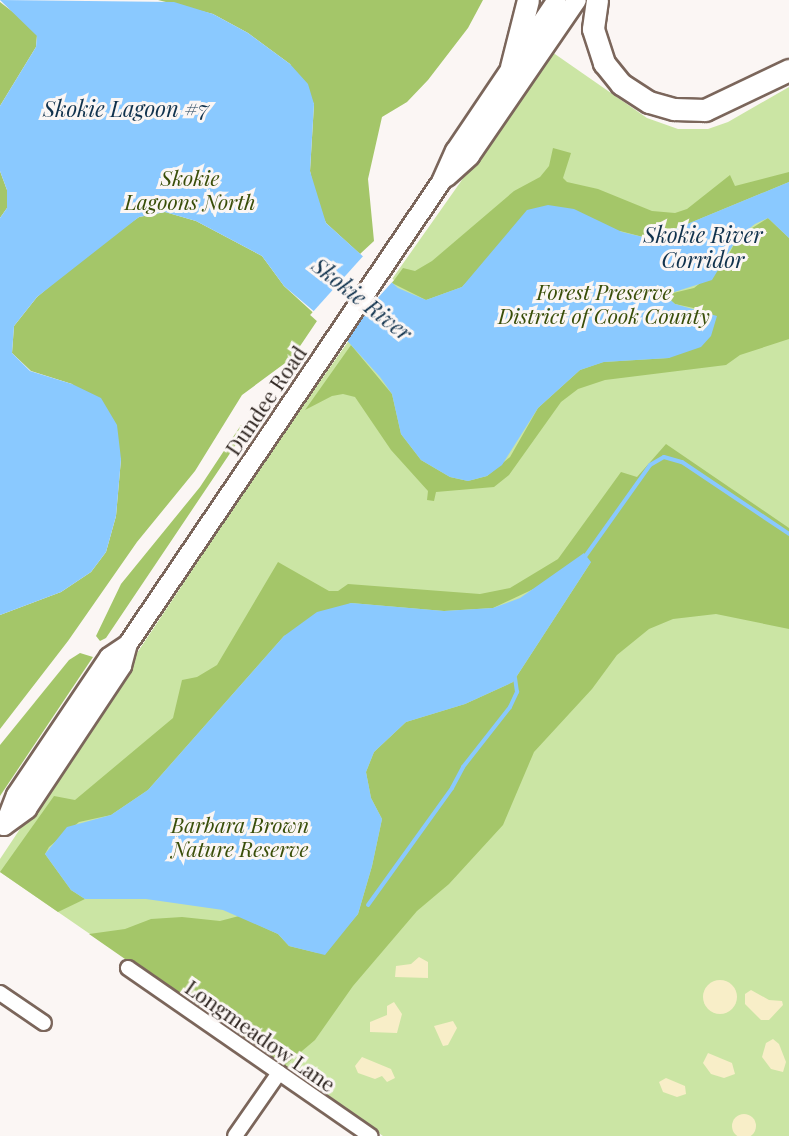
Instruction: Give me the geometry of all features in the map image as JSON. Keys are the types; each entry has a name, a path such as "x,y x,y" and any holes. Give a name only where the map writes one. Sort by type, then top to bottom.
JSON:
{"highway":[{"path":"511,67 528,0"},
{"path":"597,0 593,29 604,63 621,84 649,102 674,109 705,110 789,70"}],"main road":[{"name":"Dundee Road","path":"441,183 454,151 557,0"},
{"name":"Dundee Road","path":"2,829 16,795 102,667 128,644 441,183 470,156 577,0"}],"street":[{"name":"Longmeadow Lane","path":"128,968 370,1136"},
{"path":"0,993 44,1023"},
{"path":"235,1136 279,1073"}],"green space":[{"path":"158,0 483,0 468,28 428,80 407,102 382,117 368,179 374,241 360,254 326,223 316,200 310,171 314,104 290,64 248,33 213,14"},
{"path":"0,2 31,26 37,35 36,47 0,106"},
{"name":"Forest Preserve District of Cook County","path":"552,52 647,118 678,129 708,129 728,122 789,87 789,1136 383,1136 0,872 0,859 278,441"},
{"path":"553,148 571,153 563,178 567,182 598,189 652,211 675,213 687,209 730,175 735,186 789,172 789,182 651,239 620,231 487,261 462,287 426,300 392,283 403,268 415,271 432,261 514,191 540,177 549,166"},
{"path":"0,171 7,190 7,208 0,218"},
{"path":"165,212 196,221 262,256 284,286 319,318 292,358 242,395 195,471 137,542 68,641 0,729 0,615 61,592 91,572 106,552 116,516 121,459 72,384 31,371 12,353 14,326 37,297 101,243 139,217"},
{"path":"768,218 789,238 789,339 740,355 726,365 605,380 578,389 561,402 509,475 494,487 436,492 434,501 427,500 428,491 391,450 355,397 343,394 332,396 305,410 351,345 392,394 401,434 421,460 450,477 468,481 487,476 510,457 538,408 580,370 603,362 669,358 712,312 675,304 665,295 694,288 723,265 738,237"},
{"path":"241,425 245,431 106,638 100,641 96,636 121,584 200,487"},
{"path":"666,444 789,528 789,629 716,614 673,619 649,629 617,655 592,689 534,752 503,825 449,884 417,911 353,986 315,1040 282,1068 89,934 125,929 151,919 182,917 220,921 239,916 278,934 289,946 318,953 331,945 358,914 372,866 382,819 371,798 366,772 374,752 406,722 465,704 513,682 591,562 493,608 444,611 351,603 284,636 148,790 111,815 79,822 49,847 45,854 71,890 85,899 58,912 0,872 54,796 75,800 173,718 182,680 197,677 217,665 278,562 329,591 338,591 348,584 480,594 510,588 558,559 621,472 637,477"},
{"path":"80,653 93,657 0,796 0,745 69,660"}],"sand":[{"path":"419,957 428,962 428,978 395,977 396,966 411,964"},
{"path":"720,980 732,985 737,997 732,1009 720,1014 708,1009 703,997 708,985"},
{"path":"751,990 769,1000 782,1001 783,1005 769,1020 761,1020 745,1004 745,994"},
{"path":"394,1002 402,1014 397,1033 370,1032 370,1022 387,1015 387,1006"},
{"path":"453,1021 457,1028 448,1045 443,1046 434,1026"},
{"path":"773,1039 779,1044 786,1062 783,1072 771,1069 762,1057 766,1043"},
{"path":"708,1053 732,1063 735,1074 724,1078 711,1074 703,1063"},
{"path":"362,1057 391,1069 395,1078 387,1082 382,1076 375,1079 358,1073 355,1066"},
{"path":"666,1078 685,1086 686,1094 677,1097 663,1092 659,1082"},
{"path":"744,1114 753,1117 756,1126 753,1135 744,1138 735,1135 732,1126 735,1117"}],"water":[{"name":"Skokie Lagoon #7","path":"0,0 174,2 213,14 248,33 290,64 308,84 314,104 310,171 326,223 398,288 426,300 462,287 527,210 548,205 574,209 622,232 651,239 789,182 789,238 768,218 755,224 738,237 712,280 665,295 675,304 717,316 711,336 701,347 669,358 604,362 580,370 538,408 502,465 487,476 468,481 450,477 421,460 401,434 392,394 380,377 342,335 284,286 262,256 196,221 165,212 139,217 37,297 14,326 12,353 30,371 72,384 101,398 117,425 121,459 116,516 106,552 91,572 61,592 0,615 0,218 7,208 7,190 0,171 0,106 36,47 37,36"},
{"path":"584,553 591,562 513,682 465,704 406,722 374,752 366,772 371,798 382,819 372,866 358,914 325,955 289,946 278,934 223,910 146,899 85,899 71,890 45,854 67,827 111,815 148,790 284,636 317,612 351,603 444,611 493,608 520,598"}],"pier":[{"path":"365,254 394,280 339,341 310,315"}],"waterway":[{"path":"584,558 650,465 664,457 682,462 789,534"},
{"path":"368,905 452,788 463,767 510,707 517,692 515,678"}],"park label":[{"name":"Skokie Lagoons North","path":"190,189"},
{"name":"Barbara Brown Nature Reserve","path":"240,836"}],"water label":[{"name":"Skokie River Corridor","path":"703,246"},
{"name":"Skokie River","path":"362,299"}]}
